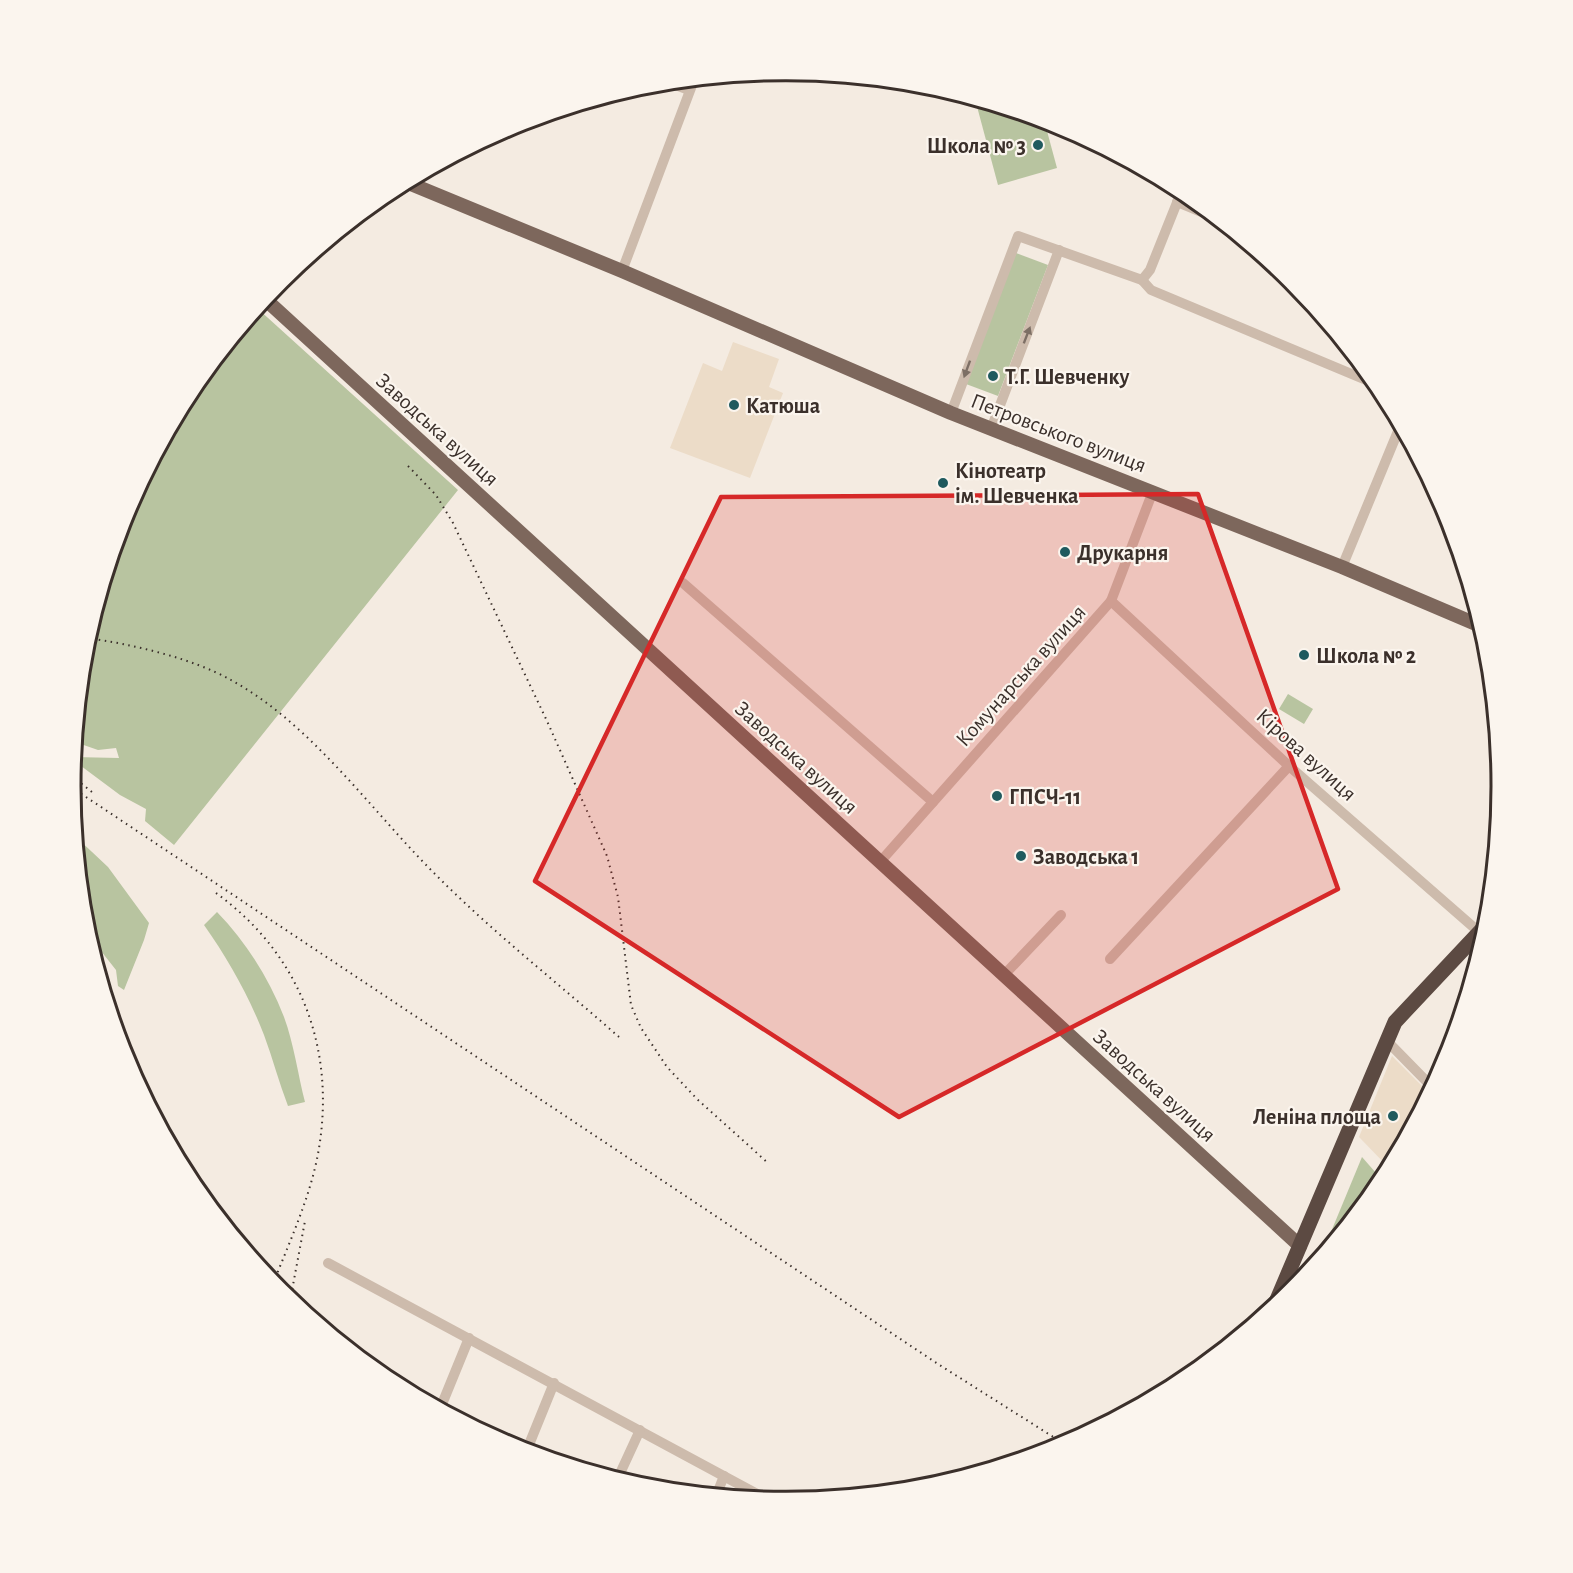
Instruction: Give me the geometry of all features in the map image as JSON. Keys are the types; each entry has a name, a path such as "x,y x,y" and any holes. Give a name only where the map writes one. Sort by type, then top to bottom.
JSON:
{"highway":[{"path":"1282,1288 1395,1022 1475,936"}],"main road":[{"name":"Петровського вулиця","path":"417,187 622,271 951,413 1153,491 1472,622"},
{"name":"Заводська вулиця","path":"272,305 1300,1246"}],"street":[{"path":"622,271 691,88"},
{"path":"1142,280 1150,270 1177,202 1186,206"},
{"path":"951,413 1018,236 1142,280 1151,290 1361,378"},
{"path":"991,429 1059,250"},
{"path":"1342,567 1397,434"},
{"name":"Комунарська вулиця","path":"880,862 1111,601 1153,491"},
{"path":"683,583 933,802"},
{"name":"Кірова вулиця","path":"1111,601 1289,766 1478,922"},
{"path":"1110,959 1289,766"},
{"path":"1004,975 1061,915"},
{"path":"1387,1041 1427,1082"},
{"path":"328,1263 751,1490"},
{"path":"443,1402 469,1338"},
{"path":"530,1443 554,1383"},
{"path":"621,1472 640,1430"},
{"path":"719,1488 724,1476"}],"highlighted area":[{"path":"1198,494 1338,889 899,1117 535,881 721,497"}],"green space":[{"path":"977,107 1047,131 1057,168 998,185"},
{"path":"1016,253 1048,265 998,396 966,384"},
{"path":"263,314 458,490 174,845 145,821 146,809 120,795 82,767 82,757 119,758 116,748 98,750 83,745 87,694 105,604 118,560 154,474 176,434 227,357"},
{"path":"1288,694 1313,709 1304,724 1279,709"},
{"path":"84,844 108,867 149,923 124,990 118,986 116,970 101,951 87,879"},
{"path":"217,912 247,948 278,1003 291,1038 305,1102 288,1106 252,1006 230,964 204,925"},
{"path":"1362,1157 1376,1173 1329,1238"}],"shaded area":[{"path":"733,342 779,359 769,387 783,393 750,478 670,448 703,363 722,371"},
{"name":"Леніна площа","path":"1392,1056 1424,1088 1383,1162 1359,1137"}],"railway":[{"path":"408,466 436,495 453,523 547,721 607,856 618,897 631,1005 641,1028 667,1067 697,1099 768,1163"},
{"path":"97,640 142,648 198,665 231,680 261,699 315,745 460,898 504,939 619,1037"},
{"path":"81,783 92,792"},
{"path":"81,794 938,1364 1055,1438"},
{"path":"216,893 246,918 271,946 292,977 307,1010 317,1045 322,1082 322,1120 317,1159 303,1207 277,1274"},
{"path":"292,1289 305,1221"}],"place":[{"name":"Школа № 3","path":"1038,145"},
{"name":"Т.Г. Шевченку","path":"993,376"},
{"name":"Катюша","path":"734,405"},
{"name":"Кінотеатр ім. Шевченка","path":"943,483"},
{"name":"Друкарня","path":"1065,552"},
{"name":"Школа № 2","path":"1304,655"},
{"name":"ГПСЧ-11","path":"997,796"},
{"name":"Заводська 1","path":"1021,856"},
{"name":"Леніна площа","path":"1393,1116"}]}
